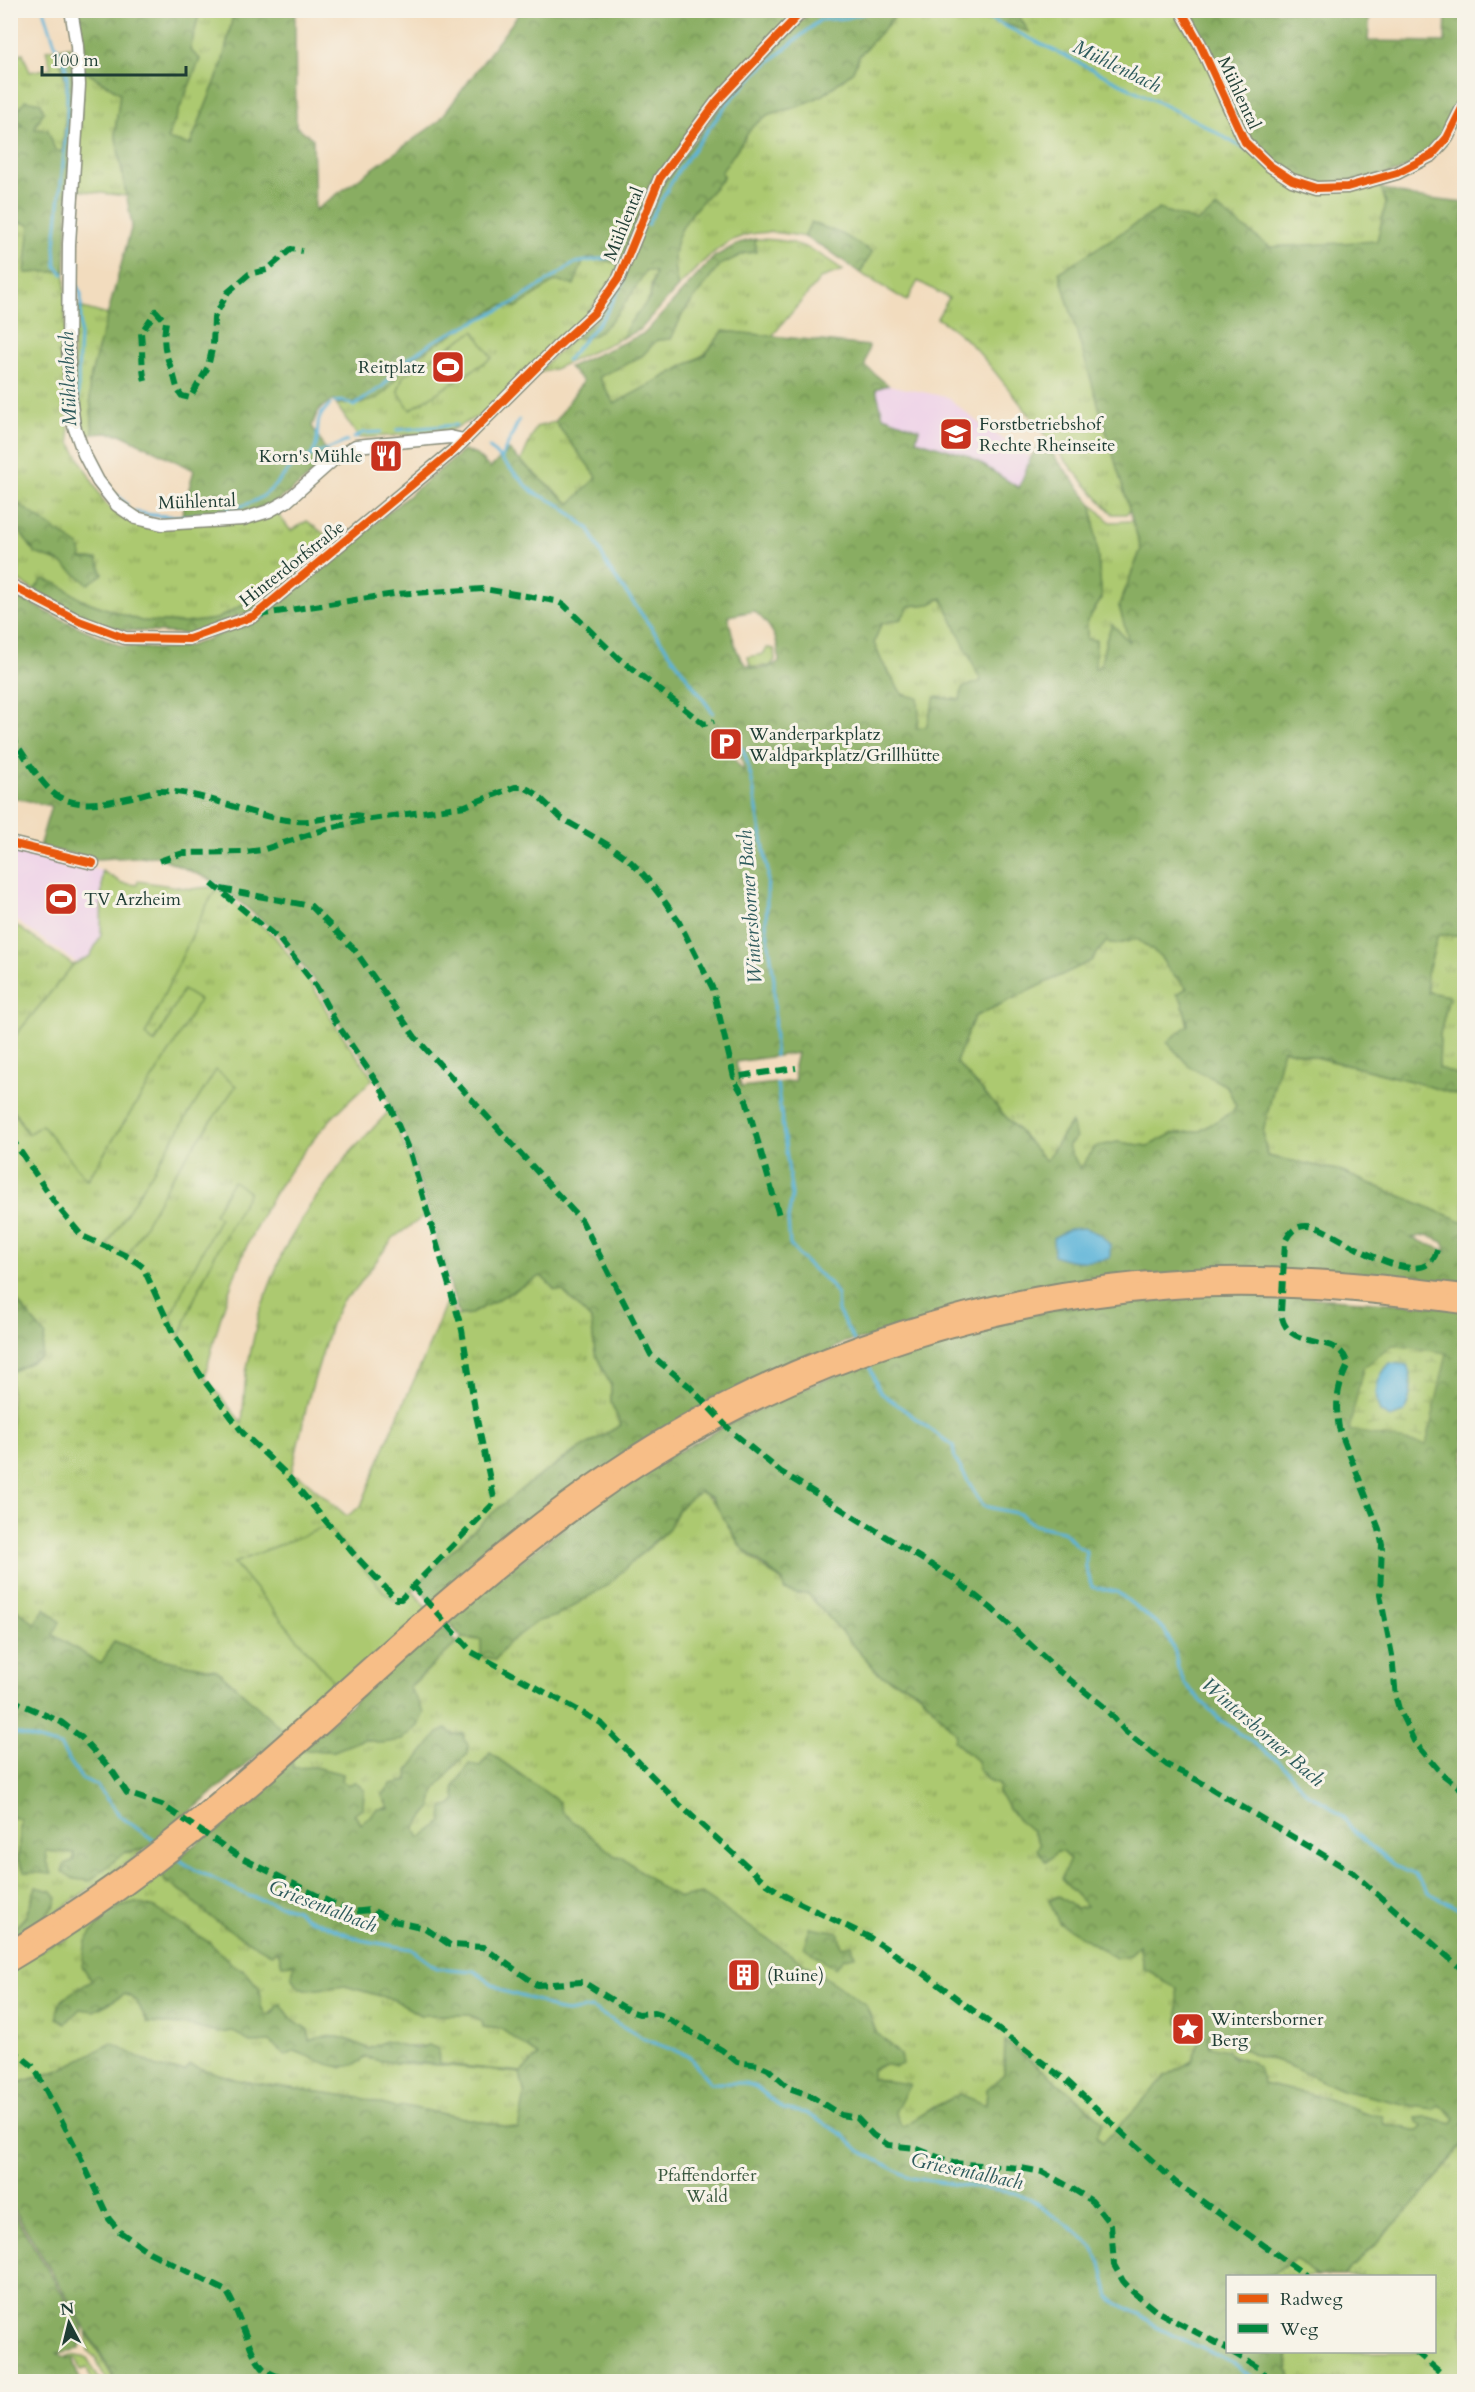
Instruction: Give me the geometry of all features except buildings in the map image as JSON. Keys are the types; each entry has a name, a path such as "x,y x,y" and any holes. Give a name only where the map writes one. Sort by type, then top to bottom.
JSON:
{"highway":[{"path":"10,1963 61,1925 162,1862 288,1748 516,1555 621,1478 705,1421 890,1347 1038,1302 1129,1282 1216,1276 1310,1278 1464,1293"},
{"path":"1038,1302 1174,1290 1239,1288 1358,1293 1464,1305"},
{"path":"10,1949 61,1925"}],"street":[{"name":"Mühlental","path":"71,10 77,46 79,85 69,244 68,348 74,426 84,454 98,481 117,505 136,518 162,524 243,519 269,511 287,501 333,460 356,446 450,437 464,440 600,305 618,278 660,178 718,100 803,10"},
{"name":"Mühlental","path":"1181,10 1200,44 1245,142 1269,165 1292,180 1317,188 1347,187 1397,173 1432,154 1447,138 1464,104"},
{"name":"Hinterdorfstraße","path":"10,585 79,621 125,638 189,639 254,616 327,558 464,440"},
{"path":"10,843 93,863"}],"shaded area":[{"name":"Forstbetriebshof Rechte Rheinseite","path":"888,385 947,397 981,425 1031,457 1019,488 969,456 916,440 918,429 883,416 876,389"},
{"path":"10,847 102,871 101,935 90,956 77,963 11,917"}],"green space":[{"path":"75,11 200,11 190,50 200,59 167,139 190,145 222,65 234,11 298,11 295,17 296,126 313,139 315,210 439,121 521,11 797,11 652,182 620,264 591,257 583,262 574,285 555,281 517,307 501,305 408,361 388,389 375,399 336,404 334,400 322,407 312,426 330,458 299,485 273,503 245,514 181,518 194,470 120,434 93,434 89,382 132,225 115,132 120,93 83,70"},
{"path":"200,11 234,11 222,65 190,145 167,140 200,59 190,50"},
{"path":"811,11 900,11 859,56 853,71 823,95 797,107 769,114 752,127 722,171 723,178 683,226 674,253 674,269 678,287 640,330 622,338 629,324 650,298 655,272 646,270 621,308 605,327 589,337 574,338 596,319 660,186 743,80"},
{"path":"900,11 958,11 1028,31 1019,16 1012,11 1175,11 1195,45 1379,182 1386,203 1377,242 1270,247 1217,208 1197,222 1159,209 1130,510 1126,514 1113,514 1099,500 978,352 949,325 937,318 949,298 918,281 907,301 860,273 872,252 811,222 804,237 763,232 732,240 706,259 678,287 674,269 677,239 691,215 723,178 722,171 752,127 769,114 797,107 823,95 853,71 859,56"},
{"path":"958,11 1012,11 1019,16 1029,32 976,17"},
{"path":"1184,11 1370,11 1368,41 1445,42 1446,11 1464,11 1464,93 1446,137 1431,153 1397,172 1317,186 1293,179 1250,143"},
{"path":"70,46 74,68 65,271 25,273 30,225 11,219 10,131 22,125 17,119 19,109 25,100 41,103 44,112 35,129 48,130 55,150 62,152 66,86 55,49"},
{"path":"55,49 66,86 62,153 55,150 35,130 40,120 19,109 17,119 22,125 11,131 11,56 23,53 30,72 51,68 46,50"},
{"path":"83,70 120,93 115,132 126,196 77,190"},
{"path":"1381,188 1413,197 1464,203 1464,935 1438,935 1426,978 1428,992 1449,996 1440,1034 1439,1068 1464,1077 1464,1097 1411,1081 1283,1049 1263,1132 1267,1156 1337,1170 1464,1222 1464,1291 1311,1275 844,1342 434,1606 418,1584 458,1545 498,1508 538,1477 621,1425 611,1403 611,1386 595,1353 591,1320 563,1291 555,1290 541,1276 471,1314 459,1315 406,1137 376,1076 336,1018 316,983 277,933 229,893 229,888 157,856 96,859 39,847 51,806 11,797 10,592 54,616 121,646 156,649 190,646 259,619 464,450 476,455 490,468 509,450 570,504 597,477 555,422 583,381 569,367 645,333 714,257 739,243 755,239 756,252 745,253 720,265 683,313 671,339 657,340 642,356 599,377 614,404 705,355 723,331 869,346 865,366 888,385 876,389 883,416 919,429 916,440 969,456 1019,488 1031,457 1043,442 1092,504 1102,598 1087,621 1087,639 1096,640 1095,669 1101,665 1112,624 1129,642 1119,606 1141,549 1059,272 1159,209 1197,222 1217,208 1270,247 1377,241 1386,203","holes":["942,598 981,681 962,688 960,700 935,697 926,727 916,728 919,719 918,698 902,694 882,662 874,643 881,624 901,619 909,606 930,604","754,611 770,628 776,640 779,662 765,668 747,665 736,649 728,616","717,725 742,759 744,772 711,729","1137,939 1160,956 1168,969 1187,988 1177,994 1182,1001 1188,1025 1167,1042 1190,1067 1227,1086 1236,1106 1232,1112 1200,1131 1172,1134 1148,1146 1117,1142 1095,1147 1080,1169 1068,1146 1076,1138 1071,1122 1046,1161 956,1062 974,1017 1091,961 1106,942 1118,944","797,1053 794,1066 795,1081 741,1087 736,1062","1427,1235 1443,1242 1447,1251 1411,1238"]},
{"path":"11,219 30,225 26,273 65,271 65,386 70,442 104,502 125,520 158,528 277,513 291,531 307,521 337,544 299,573 291,567 253,599 217,619 185,623 141,621 82,600 58,584 43,580 34,590 15,579 19,568 11,559"},
{"path":"811,222 844,235 872,252 860,273 827,249 804,237"},
{"path":"755,239 769,239 802,246 822,255 843,270 821,278 772,336 723,331 705,354 615,404 599,377 642,356 657,340 671,339 683,313 720,265 745,253 756,252"},
{"path":"591,257 620,264 615,276 586,315 483,414 447,432 359,438 336,404 362,404 395,380 400,368 408,361 436,343 501,305 517,307"},
{"path":"646,270 656,272 651,285 650,298 629,324 622,338 552,370 536,373 574,338 604,327 623,305"},
{"path":"72,305 108,315 89,382 93,434 81,436 75,403"},
{"name":"Reitplatz","path":"474,331 492,358 410,410 398,391 403,376"},
{"path":"555,422 598,477 570,504 521,461 536,427"},
{"path":"13,500 79,546 82,559 97,559 103,574 88,584 60,562 35,553 11,519"},
{"path":"1092,504 1110,522 1133,521 1141,549 1119,606 1130,643 1113,625 1106,640 1101,665 1095,670 1096,640 1087,640 1087,621 1102,598"},
{"path":"291,566 299,573 252,611 189,634 125,630 97,622 66,609 34,590 43,579 58,584 82,600 141,621 185,623 217,619 253,599"},
{"path":"942,598 981,681 961,700 935,697 927,727 916,728 902,694 882,662 874,643 881,624 900,619 909,606 930,604"},
{"path":"767,648 774,649 775,660 770,666 750,665 748,657 763,654"},
{"path":"102,871 122,883 137,885 138,881 191,889 210,887 216,889 145,1035 155,1043 183,990 199,1000 171,1050 87,1180 42,1125 28,1134 11,1105 11,1041 73,965 90,956 101,935"},
{"path":"216,889 274,936 312,985 332,1020 373,1079 335,1115 305,1150 265,1209 236,1271 214,1339 205,1377 242,1423 246,1373 259,1313 283,1251 310,1206 348,1155 390,1110 407,1152 426,1215 393,1238 355,1290 342,1301 331,1324 308,1400 291,1475 300,1476 347,1516 361,1506 448,1297 455,1316 471,1314 541,1275 555,1290 563,1291 591,1320 595,1353 611,1386 611,1403 621,1425 572,1453 525,1486 466,1537 399,1604 384,1592 234,1563 339,1688 287,1734 216,1670 155,1658 114,1641 101,1664 53,1635 45,1609 35,1624 11,1604 11,1371 41,1357 18,1302 11,1294 10,1105 27,1134 42,1125 88,1180 198,1000 183,991 154,1043 145,1034"},
{"path":"11,922 73,965 11,1041"},
{"path":"1459,933 1464,935 1464,1077 1439,1069 1440,1034 1449,996 1428,992 1426,978 1438,934"},
{"path":"1137,939 1160,956 1168,969 1187,988 1182,1001 1188,1025 1168,1043 1190,1067 1227,1086 1236,1106 1232,1112 1200,1131 1172,1134 1148,1146 1117,1142 1080,1169 1068,1146 1071,1122 1046,1161 956,1062 974,1017 1091,961 1106,942 1118,944"},
{"path":"1282,1049 1411,1081 1464,1097 1464,1222 1337,1170 1267,1156 1263,1132"},
{"path":"216,1070 236,1086 172,1177 128,1255 107,1245"},
{"path":"233,1181 249,1192 203,1280 180,1337 171,1317 220,1217 214,1214"},
{"name":"Pfaffendorfer Wald","path":"1213,1291 1464,1308 1464,2143 1423,2195 1345,2275 1315,2275 1295,2258 1270,2275 1226,2275 1226,2353 1286,2353 1291,2381 117,2381 11,2204 10,2090 15,2084 57,2071 112,2043 159,2068 185,2071 190,2065 241,2081 361,2098 395,2108 404,2106 518,2129 525,2095 520,2073 420,2063 396,2063 365,2058 357,2064 340,2067 295,2051 286,2056 270,2042 251,2043 233,2031 218,2033 186,2025 148,2023 136,2000 125,1994 94,2011 80,2009 66,2023 57,2018 60,2005 68,1995 92,1981 82,1966 86,1941 105,1915 119,1907 136,1903 155,1908 210,1943 234,1966 244,1970 260,1989 261,2007 266,2015 273,2013 277,2005 281,2004 291,2018 308,2030 309,2041 332,2036 347,2039 369,2049 385,2041 417,2049 429,2045 438,2049 439,2064 521,2072 539,2056 501,2029 482,2027 481,2020 469,2015 420,2015 395,2000 345,1986 308,1990 299,1987 292,1977 294,1964 282,1965 278,1951 271,1954 236,1934 206,1914 186,1894 165,1881 161,1872 292,1761 293,1768 314,1767 343,1774 342,1781 348,1785 355,1782 364,1790 363,1807 354,1814 361,1824 378,1809 389,1808 382,1796 391,1784 408,1781 408,1771 438,1733 447,1729 452,1734 464,1734 464,1740 468,1744 468,1754 457,1763 435,1790 431,1808 415,1828 420,1838 442,1822 443,1808 452,1805 456,1800 454,1787 469,1764 480,1766 490,1753 559,1802 562,1812 615,1856 622,1857 666,1891 680,1898 701,1894 866,2005 876,2032 900,2055 902,2064 895,2067 884,2064 872,2069 872,2079 910,2084 895,2112 902,2127 960,2094 986,2105 987,2089 1004,2074 1005,2041 1070,2092 1103,2122 1096,2136 1103,2143 1165,2077 1192,2061 1203,2032 1178,2023 1177,1988 1144,1969 1139,1945 1130,1956 1116,1958 1059,1923 1049,1901 1058,1896 1076,1908 1087,1906 1061,1879 1070,1859 1062,1852 1057,1852 1046,1862 1037,1849 1040,1844 1031,1830 1017,1819 998,1793 999,1785 988,1781 979,1770 977,1761 954,1741 956,1734 921,1694 906,1685 880,1675 808,1594 797,1594 784,1590 783,1581 742,1548 711,1497 700,1492 690,1499 681,1506 670,1527 606,1586 557,1616 538,1621 508,1643 495,1660 484,1658 481,1655 481,1640 462,1638 445,1619 623,1482 731,1423 816,1383 932,1341 1049,1310","holes":["1212,2033 1256,2055 1278,2061 1342,2090 1412,2106 1433,2109 1439,2105 1455,2118 1452,2123 1427,2117 1417,2118 1418,2122 1424,2126 1419,2131 1384,2124 1382,2115 1369,2114 1318,2096 1263,2084 1258,2067 1251,2061 1232,2057 1227,2050 1210,2046 1208,2037"]},
{"path":"11,1294 45,1335 41,1357 12,1372"},
{"path":"1393,1345 1447,1353 1426,1445 1349,1430 1363,1368"},
{"path":"700,1492 714,1503 737,1541 748,1554 797,1594 808,1594 890,1680 906,1685 921,1694 956,1734 954,1741 977,1761 979,1770 988,1781 999,1785 1017,1819 1031,1830 1041,1844 1046,1862 1057,1852 1062,1852 1070,1860 1087,1906 1076,1908 1058,1896 1049,1900 1139,1944 1144,1969 1158,1974 1164,1982 1177,1987 1203,2032 1192,2061 1165,2077 1103,2143 1005,2042 1004,2074 987,2089 986,2106 960,2094 934,2107 902,2128 886,2080 871,2079 872,2070 885,2064 895,2067 900,2055 876,2032 866,2005 666,1891 622,1857 615,1856 561,1812 559,1802 490,1753 442,1822 420,1839 415,1828 431,1808 435,1790 457,1763 468,1754 408,1781 391,1784 383,1797 389,1808 378,1809 361,1824 353,1814 363,1807 364,1790 355,1782 348,1786 342,1782 343,1774 314,1767 293,1769 292,1761 301,1750 334,1751 364,1739 382,1743 409,1688 462,1638 481,1640 495,1660 508,1643 538,1621 557,1616 649,1548 670,1527 672,1518 687,1499"},
{"path":"327,1526 384,1592 399,1604 412,1590 429,1611 339,1688 234,1563"},
{"path":"10,1604 35,1624 45,1608 60,1622 53,1635 101,1664 114,1641 155,1658 217,1670 285,1732 146,1849 125,1852 90,1881 74,1879 62,1871 65,1864 74,1860 74,1853 46,1851 52,1874 25,1872 18,1861 21,1820 11,1816"},
{"path":"440,1623 457,1643 409,1687 424,1712 418,1726 402,1740 382,1743 364,1739 334,1751 301,1750"},
{"path":"10,1816 21,1820 18,1861 47,1861 46,1851 75,1853 74,1860 65,1864 146,1849 11,1944 11,1939 43,1918 55,1906 36,1887 26,1916 11,1932"},
{"path":"161,1872 165,1881 186,1894 206,1914 278,1950 282,1964 294,1964 295,1972 308,1990 345,1986 395,2000 420,2015 469,2015 481,2020 482,2027 501,2029 539,2055 520,2073 525,2095 519,2129 404,2106 395,2108 361,2098 241,2081 190,2065 185,2071 159,2068 112,2044 57,2071 15,2084 11,2090 11,1969 58,1940 60,1943","holes":["136,1903 155,1908 210,1943 234,1966 244,1970 260,1989 261,2007 266,2016 281,2004 291,2018 308,2030 309,2041 340,2037 369,2050 385,2046 421,2047 429,2045 438,2065 396,2063 365,2058 342,2068 295,2051 286,2055 270,2042 251,2043 233,2031 218,2033 186,2025 148,2023 136,2000 125,1994 95,2009 83,2008 65,1998 92,1981 105,1915 119,1907"]},
{"path":"36,1887 52,1891 57,1898 54,1905 38,1922 11,1939 11,1932 26,1916"},
{"path":"810,1927 838,1932 842,1947 852,1945 855,1956 844,1958 835,1968 804,1947"},
{"path":"1212,2033 1256,2055 1278,2061 1342,2090 1439,2105 1456,2118 1452,2123 1427,2117 1425,2126 1419,2131 1384,2124 1382,2115 1369,2114 1318,2096 1262,2084 1251,2061 1209,2046 1208,2037"},
{"path":"1464,2143 1464,2381 1291,2381 1286,2353 1436,2353 1436,2275 1345,2275 1423,2195"},
{"path":"10,2207 83,2328 80,2349 57,2353 68,2359 72,2358 80,2381 70,2379 64,2382 11,2381"},
{"path":"1296,2258 1315,2275 1270,2275"},
{"path":"86,2332 115,2381 106,2381 96,2359 88,2351"},
{"path":"71,2355 87,2358 100,2381 92,2381 87,2368 80,2370 76,2359 65,2357"}],"water":[{"path":"1085,1228 1101,1235 1110,1245 1110,1258 1081,1261 1068,1260 1054,1255 1053,1238 1069,1229"},
{"path":"1390,1363 1407,1365 1411,1383 1404,1413 1390,1418 1380,1412 1376,1392 1379,1380"}],"waterway":[{"name":"Mühlenbach","path":"44,10 55,44 65,63 67,80 67,124 55,245 56,266 63,274"},
{"name":"Mühlenbach","path":"647,225 678,171 701,139 728,103 757,72 820,20 846,18 876,10"},
{"name":"Mühlenbach","path":"969,10 1202,124 1246,150"},
{"name":"Mühlenbach","path":"334,402 344,401 354,406 383,386 405,361 434,341 514,303 575,263 619,258"},
{"name":"Mühlenbach","path":"567,360 605,315 624,281"},
{"name":"Mühlenbach","path":"77,286 81,294 78,384 80,420 86,444 107,483"},
{"name":"Mühlenbach","path":"312,454 317,441 320,417 330,405"},
{"name":"Mühlenbach","path":"489,447 501,459 519,420"},
{"name":"Mühlenbach","path":"396,430 456,425"},
{"name":"Mühlenbach","path":"354,438 362,433 381,432"},
{"name":"Mühlenbach","path":"135,511 163,516 198,515 248,504 275,486 297,463 347,441"},
{"name":"Wintersborner Bach","path":"501,459 533,492 560,505 589,529 609,569 713,713"},
{"name":"Mühlenbach","path":"117,495 127,505"},
{"name":"Wintersborner Bach","path":"724,727 743,750 746,758 768,872 766,924 774,979 775,1056"},
{"name":"Wintersborner Bach","path":"777,1083 792,1196 788,1220 790,1245 830,1284 837,1295 838,1311 855,1342"},
{"name":"Wintersborner Bach","path":"867,1360 880,1392 953,1446 955,1459 983,1506 1020,1514 1034,1525 1063,1531 1076,1545 1086,1551 1086,1567 1092,1587 1117,1592 1164,1629 1175,1652 1178,1668 1185,1684 1218,1718 1280,1762 1308,1794 1342,1816 1356,1834 1394,1865 1415,1875 1428,1892 1464,1912"},
{"name":"Griesentalbach","path":"10,1732 60,1746 81,1778 96,1785 120,1816 156,1842"},
{"name":"Griesentalbach","path":"175,1857 195,1870 249,1896 296,1910 305,1917 361,1940 411,1949 437,1968 474,1971 503,1991 538,2001 555,2010 567,2012 591,2008 646,2040 689,2056 710,2083 746,2083 756,2087 783,2109 806,2113 842,2134 860,2151 911,2178 1015,2193 1031,2200 1077,2232 1091,2246 1101,2263 1109,2297 1118,2304 1140,2314 1156,2327 1235,2364 1257,2382"}],"marked path":[{"path":"145,381 141,333 156,311 166,322 165,348 177,388 182,396 190,398 208,367 213,345 214,318 228,292 249,274 267,270 291,249 302,251"},
{"path":"257,615 394,594 484,589 556,601 564,605 618,658 704,724 714,721"},
{"path":"10,734 47,787 54,794 70,801 89,804 151,792 177,792 280,819 306,821 350,815 368,818"},
{"path":"159,861 183,853 262,850 329,828 371,819 465,806 515,787 524,787 535,793 561,818 628,859 663,899 679,922 713,989 734,1077 796,1068"},
{"path":"10,1136 57,1206 82,1236 131,1258 143,1267 173,1333 203,1379 243,1433 286,1474 352,1552 396,1599 401,1599 492,1505 494,1498 476,1415 462,1330 411,1156 391,1108 382,1090 335,1021 316,986 280,940 212,884"},
{"path":"221,889 311,906 354,949 415,1037 582,1221 651,1355 689,1386 732,1432 781,1472 953,1578 991,1608 1060,1672 1102,1705 1125,1731 1167,1765 1197,1780 1352,1872 1464,1971"},
{"path":"736,1083 746,1100 780,1219"},
{"path":"1437,1250 1430,1263 1417,1268 1401,1266 1365,1253 1321,1229 1310,1226 1295,1229 1285,1242 1281,1313 1285,1326 1293,1334 1335,1348 1343,1354 1348,1365 1338,1396 1339,1428 1379,1529 1382,1544 1380,1595 1392,1655 1396,1698 1414,1741 1442,1774 1464,1791"},
{"path":"412,1585 472,1652 601,1723 681,1806 767,1884 785,1896 869,1937 922,1972 1067,2081 1175,2182 1306,2275"},
{"path":"10,1699 61,1722 82,1738 113,1772 127,1793 162,1805 240,1857 350,1912 371,1910 394,1921 425,1928 450,1945 483,1947 537,1985 583,1982 630,2011 663,2016 722,2050 737,2062 759,2065 768,2069 789,2088 809,2095 841,2115 857,2118 873,2135 888,2145 915,2148 953,2163 1021,2168 1042,2172 1092,2201 1111,2225 1114,2265 1123,2281 1133,2292 1156,2311 1226,2348"},
{"path":"10,2048 34,2067 78,2152 109,2219 120,2232 149,2252 226,2291 260,2364 272,2374 296,2382"},
{"path":"1234,2353 1259,2368 1271,2382"},
{"path":"1417,2353 1452,2382"}],"cycle path":[{"path":"10,585 79,621 125,638 189,639 254,616 454,450 594,313 619,278 660,178 718,100 803,10"},
{"path":"1181,10 1200,44 1245,142 1269,165 1292,180 1317,188 1347,187 1397,173 1432,155 1447,138 1464,104"},
{"path":"10,843 93,863"}],"place":[{"name":"Reitplatz","path":"448,367"},
{"name":"Forstbetriebshof Rechte Rheinseite","path":"956,434"},
{"name":"Korn's Mühle","path":"386,456"},
{"name":"Wanderparkplatz Waldparkplatz/Grillhütte","path":"726,744"},
{"name":"TV Arzheim","path":"61,899"},
{"name":"(Ruine)","path":"744,1975"},
{"name":"Wintersborner Berg","path":"1188,2029"}]}
